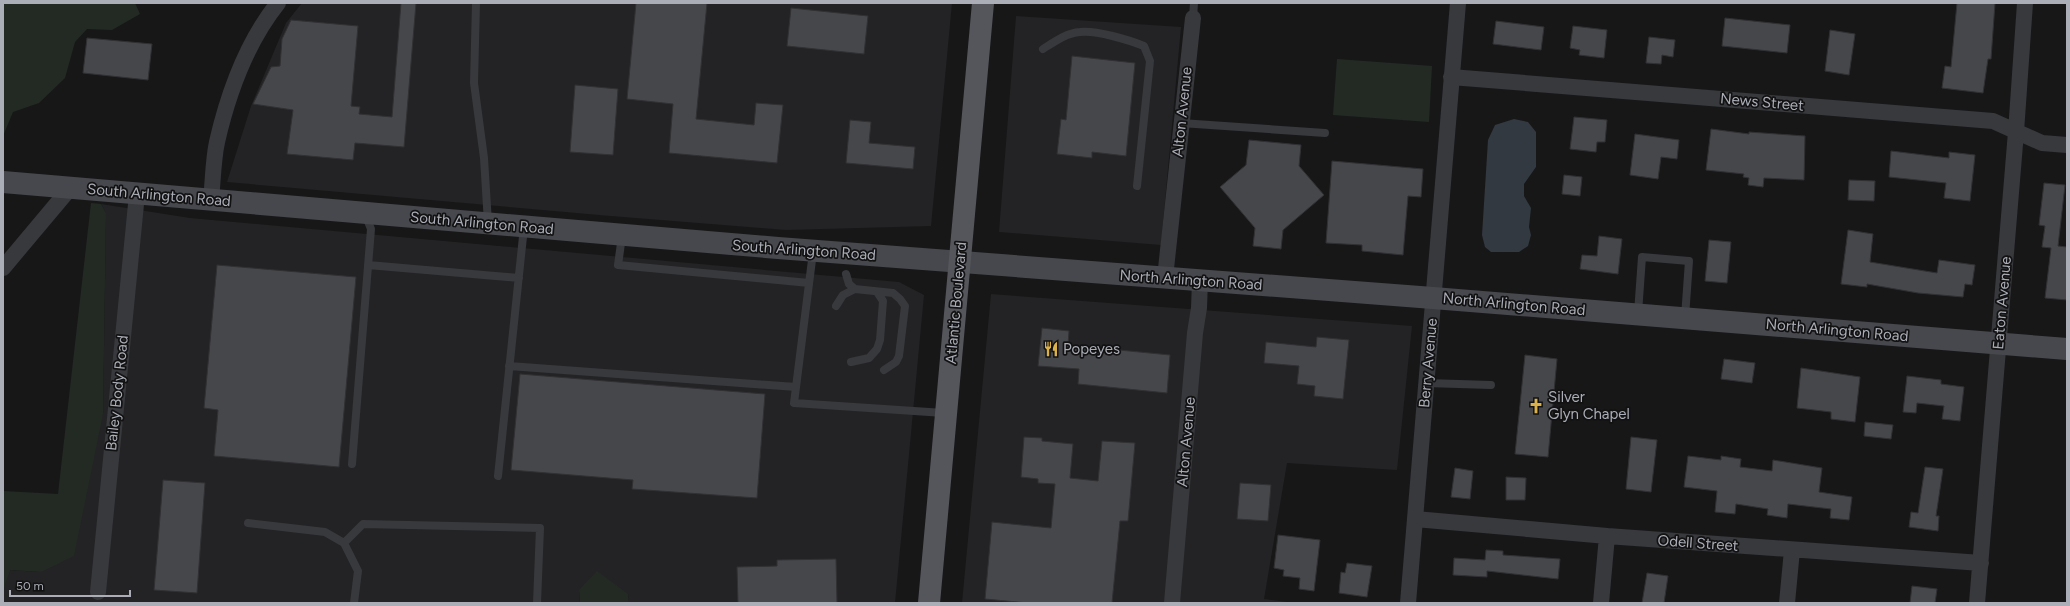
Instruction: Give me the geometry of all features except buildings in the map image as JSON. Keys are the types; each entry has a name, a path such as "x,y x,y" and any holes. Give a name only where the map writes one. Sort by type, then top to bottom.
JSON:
{"main road":[{"name":"Atlantic Boulevard","path":"929,603 983,3"},
{"name":"South Arlington Road","path":"3,182 488,224 960,262"},
{"name":"North Arlington Road","path":"960,262 1638,314 2067,349"}],"street":[{"path":"211,200 217,144 227,104 246,57 269,15 278,3"},
{"name":"Berry Avenue","path":"1408,603 1458,3"},
{"name":"Eaton Avenue","path":"1978,603 2025,3"},
{"name":"Alton Avenue","path":"1165,278 1193,11"},
{"name":"News Street","path":"1451,77 1993,121 2042,143 2067,145"},
{"path":"3,268 71,188"},
{"name":"Bailey Body Road","path":"98,592 137,194"},
{"name":"Alton Avenue","path":"1172,603 1195,333 1199,308 1200,281"},
{"name":"Odell Street","path":"1415,519 1607,536 1981,563"},
{"path":"1601,603 1607,536"},
{"path":"1787,603 1792,550"}],"lane":[{"path":"476,3 474,83 484,158 488,224"},
{"path":"1043,49 1061,37 1080,32 1126,39 1144,46 1150,61 1137,186"},
{"path":"1181,123 1325,134"},
{"path":"352,464 371,229 365,213"},
{"path":"498,476 524,227"},
{"path":"622,235 618,265 809,284"},
{"path":"813,251 794,403 946,413"},
{"path":"1638,314 1642,257 1657,258 1689,261 1685,318"},
{"path":"368,265 519,278"},
{"path":"846,274 849,284 855,289 893,293 905,306 899,356 896,362 884,370"},
{"path":"836,306 844,295 855,289"},
{"path":"851,362 869,358 877,349 880,340 883,301 877,292"},
{"path":"509,366 796,387"},
{"path":"1426,383 1491,385"},
{"path":"248,523 325,532 344,543 358,571 354,603"},
{"path":"344,543 363,524 540,528 537,603"}],"shaded area":[{"path":"3,3 135,3 140,14 112,30 87,29 75,42 65,78 39,103 13,112 3,136"},
{"path":"302,3 952,3 931,226 786,230 227,182 251,106 286,23"},
{"path":"1016,16 1181,27 1161,245 999,232"},
{"path":"1337,59 1432,66 1429,122 1333,115"},
{"path":"1514,119 1528,122 1536,132 1536,167 1524,184 1524,196 1531,208 1529,227 1531,235 1528,246 1519,252 1491,252 1485,247 1482,235 1488,140 1495,125"},
{"path":"91,203 101,204 106,213 103,414 74,556 41,572 10,570 3,592 3,491 58,494"},
{"path":"101,204 190,218 899,282 924,295 895,603 629,603 628,594 579,590 580,603 3,603 3,592 9,570 41,572 103,414 106,213"},
{"path":"991,294 1412,326 1397,470 1287,463 1264,599 1295,603 962,603"},
{"path":"597,571 628,594 629,603 580,603 579,590"}],"place":[{"name":"Popeyes","path":"1051,349"},
{"name":"Silver Glyn Chapel","path":"1536,406"}]}
